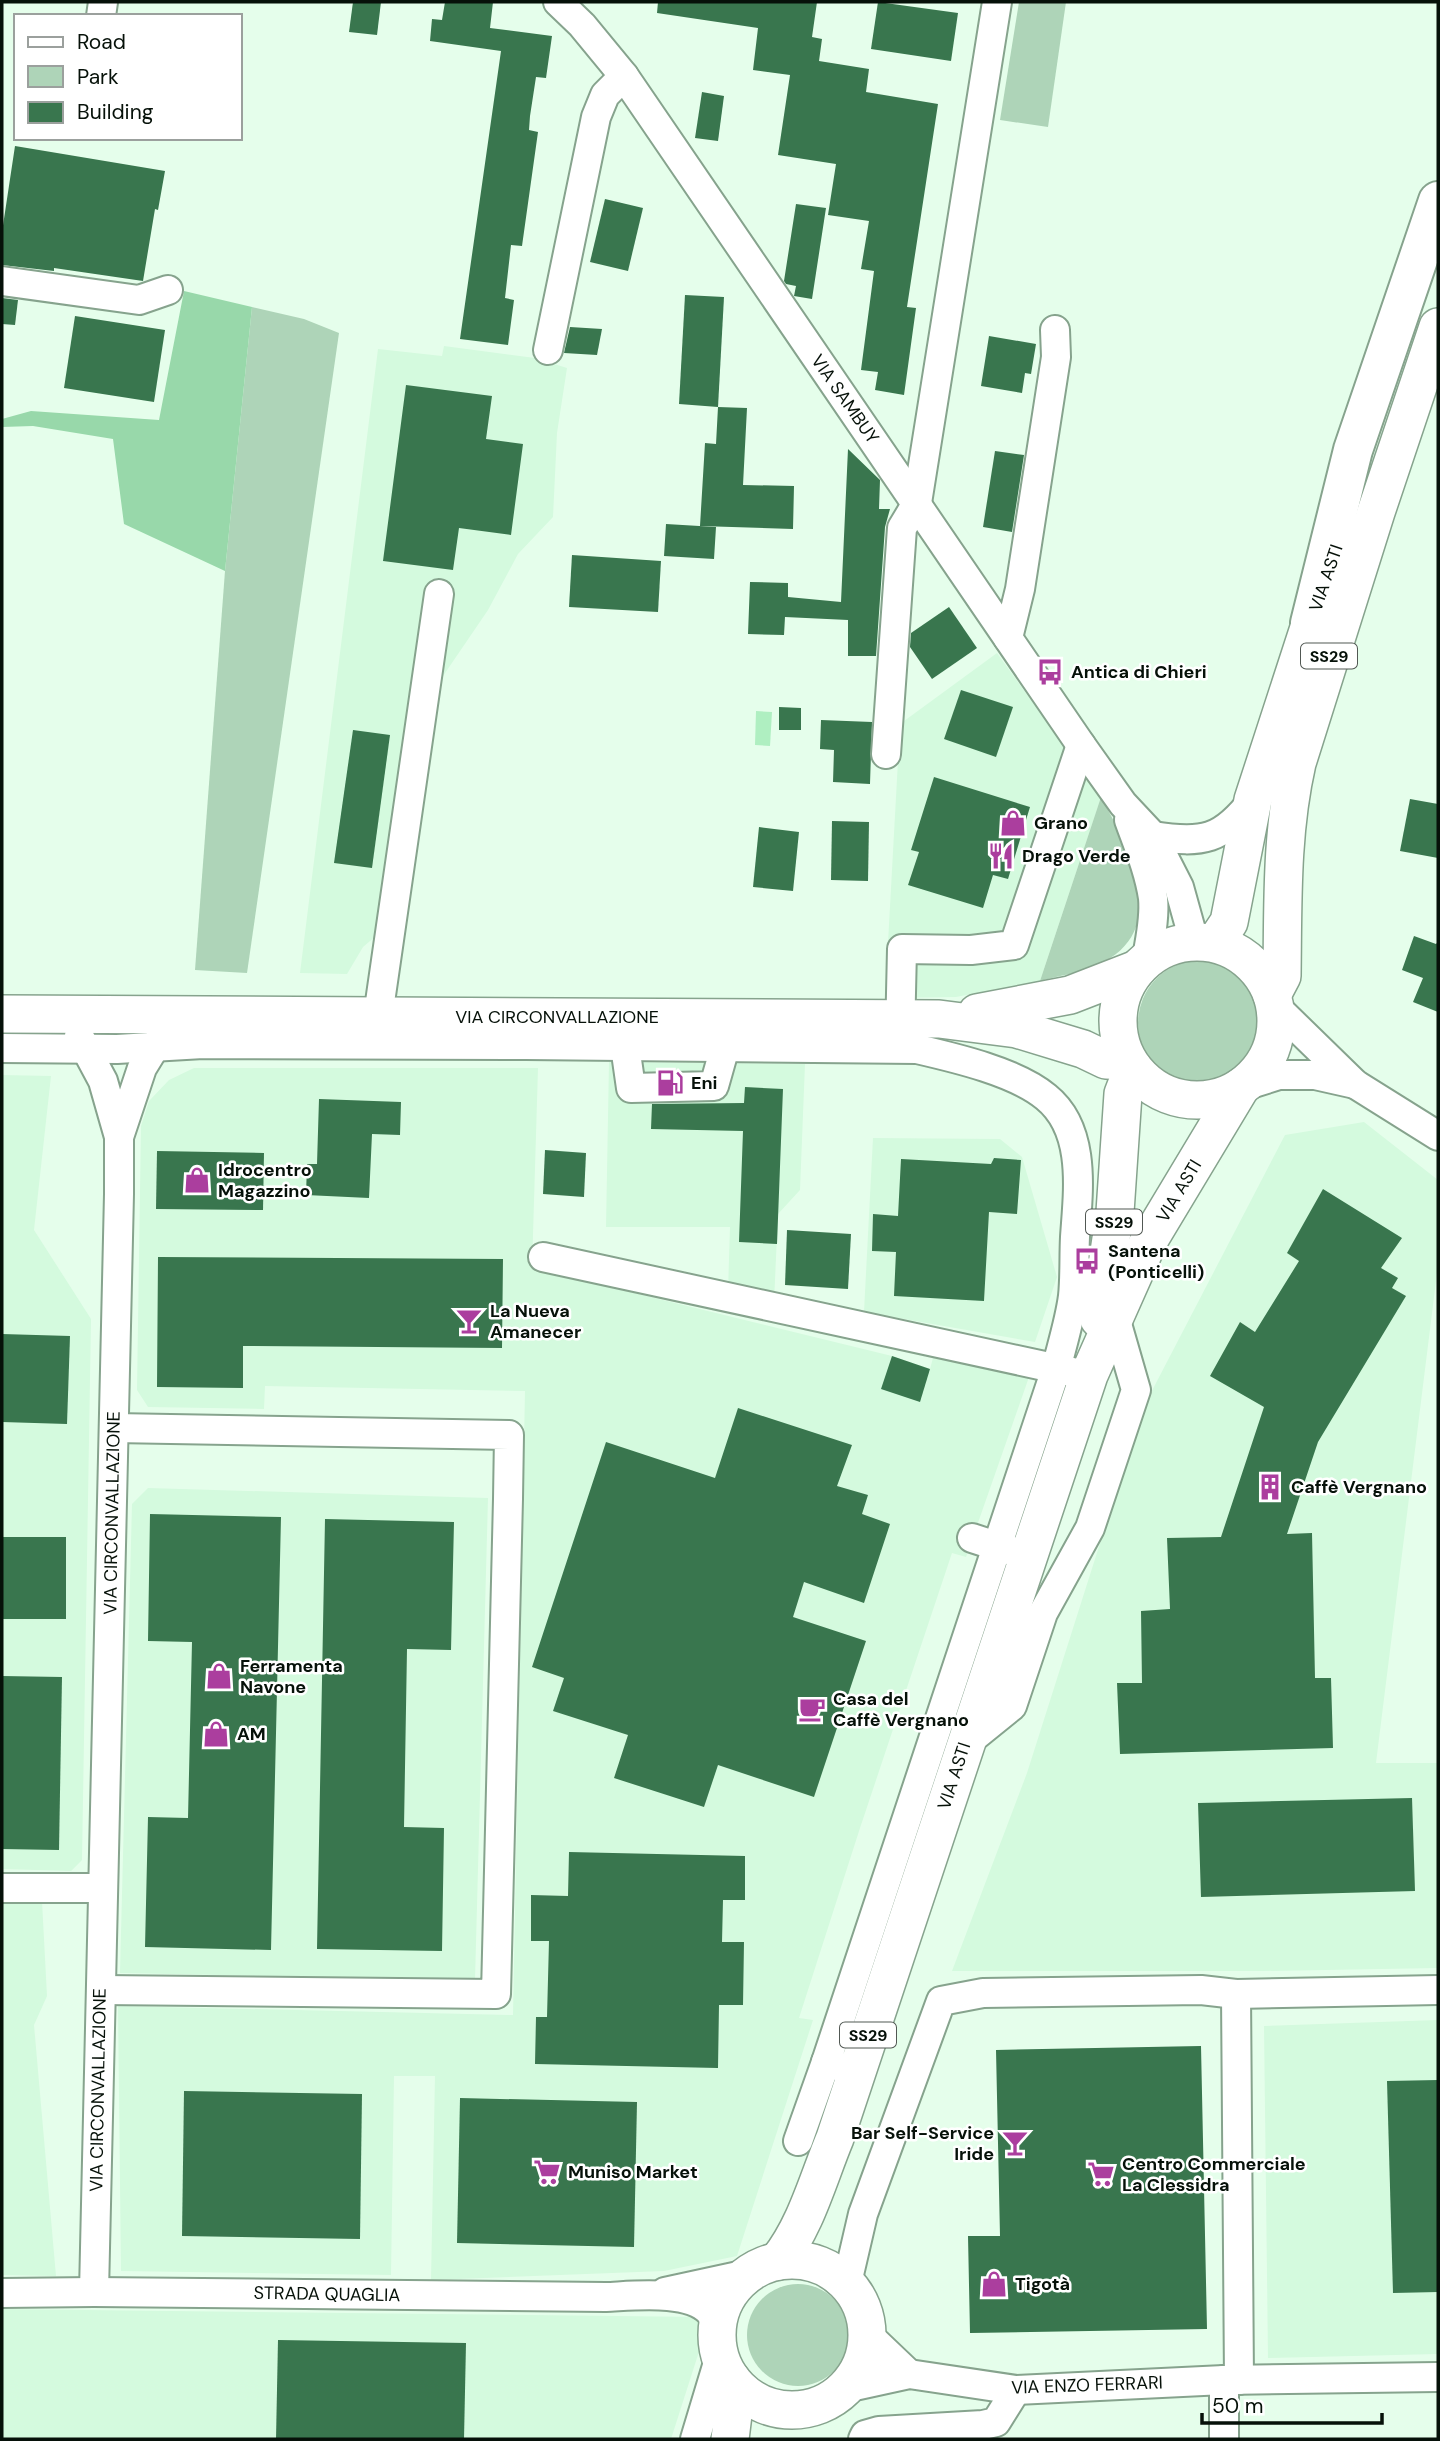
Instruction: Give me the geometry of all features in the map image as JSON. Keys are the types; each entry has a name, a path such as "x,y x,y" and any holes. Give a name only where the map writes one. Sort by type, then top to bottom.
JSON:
{"highway":[{"path":"1310,623 1353,450 1438,201"}],"main road":[{"name":"VIA ASTI","path":"1205,942 1229,922 1253,800 1310,623 1438,256"},
{"name":"VIA ASTI","path":"1273,1000 1282,976 1284,837 1297,763 1438,327"},
{"path":"1205,942 1234,950 1250,962 1263,977 1273,1000 1276,1029 1270,1051 1258,1071 1241,1087 1219,1097 1196,1100 1172,1096 1150,1085 1131,1064 1119,1038 1118,1013 1124,989 1142,963 1169,946 1205,942"},
{"name":"VIA CIRCONVALLAZIONE","path":"2,1014 378,1016 625,1031 900,1034 939,1019 1070,995 1142,963"},
{"name":"VIA CIRCONVALLAZIONE","path":"939,1019 1017,1029 1107,1060 1131,1064"},
{"path":"1054,1040 1099,1088 1108,1108 1121,1153"},
{"name":"VIA ASTI","path":"840,2277 824,2212 835,2138 841,2067 888,1929 965,1744 999,1547 1073,1372 1107,1272 1121,1153 1123,1094 1131,1064"},
{"name":"VIA ASTI","path":"1073,1372 1115,1317 1149,1240 1241,1087"},
{"name":"VIA ASTI","path":"763,2267 790,2246 835,2138"},
{"path":"723,2354 746,2395 764,2405 785,2410 807,2409 827,2401 845,2388 857,2373 865,2354 865,2316 858,2298 840,2277 816,2263 797,2260 763,2267 733,2288 723,2306 723,2354 734,2406 730,2439"},
{"path":"754,2439 785,2410"}],"street":[{"name":"VIA SAMBUY","path":"558,2 582,25 624,76 1081,746 1123,804 1153,836 1205,942"},
{"path":"886,754 902,528 916,503 996,2"},
{"path":"548,350 596,117 605,96 624,76"},
{"path":"2,281 139,300 168,290"},
{"path":"1008,638 1020,589 1056,357 1055,330"},
{"path":"378,1016 439,594"},
{"path":"543,1257 1073,1372 1078,1179 1074,1144 1065,1118 1048,1098 1029,1085 960,1059 917,1049 900,1034 902,949 971,950 1014,945 1081,746"},
{"path":"1153,836 1191,839 1222,832 1237,821 1253,800"},
{"name":"VIA SAMBUY","path":"1123,804 1149,877 1153,901 1153,923 1142,963"},
{"path":"1273,1000 1355,1084 1438,1136"},
{"name":"VIA CIRCONVALLAZIONE","path":"65,1015 88,1049 103,1081 118,1137 94,2291"},
{"name":"VIA CIRCONVALLAZIONE","path":"118,1137 142,1068 175,1016"},
{"path":"2,1048 88,1049 625,1031 631,1087 714,1086 727,1032"},
{"path":"1241,1087 1279,1075 1315,1074 1355,1084"},
{"path":"965,1744 1012,1706 1044,1613 1090,1528 1136,1390 1115,1317"},
{"path":"101,1990 496,1994 508,1486 509,1435 114,1428"},
{"path":"888,1929 999,1547"},
{"path":"2,1888 102,1888"},
{"path":"840,2277 941,2001 983,1993 1201,1990 1236,1994 1438,1990"},
{"path":"1224,2439 1232,2380 1236,1994"},
{"path":"798,2141 841,2067"},
{"name":"STRADA QUAGLIA","path":"653,2295 763,2267"},
{"name":"STRADA QUAGLIA","path":"2,2293 94,2291 592,2297 653,2295 684,2299 699,2304 710,2312 723,2354"},
{"path":"867,2334 909,2374"},
{"path":"695,2439 723,2354"},
{"name":"VIA ENZO FERRARI","path":"845,2388 909,2374 1016,2390 1232,2380 1438,2377"},
{"path":"863,2439 865,2435 879,2431 996,2422 1016,2390"}],"shaded area":[{"path":"184,291 252,307 225,571 124,524 113,439 33,426 2,427 2,419 31,411 159,420"},
{"path":"444,346 535,358 567,368 557,433 553,517 518,554 488,610 441,679 383,930 363,947 347,974 300,973 378,349 442,356"},
{"path":"997,653 1101,797 1040,981 956,997 885,998 900,724"},
{"path":"756,711 772,712 770,746 755,745"},
{"path":"609,1062 805,1064 800,1190 778,1214 774,1302 728,1291 730,1227 606,1227"},
{"path":"194,1068 538,1068 532,1268 892,1356 930,1369 933,1358 1029,1377 966,1557 952,1553 860,1828 799,2018 813,2020 737,2256 664,2271 431,2280 435,2076 394,2076 391,2275 121,2271 118,2006 513,2015 525,1391 265,1386 264,1409 148,1407 137,1390 141,1126 149,1101 169,1080"},
{"path":"2,1075 51,1076 34,1230 91,1319 82,1860 71,1871 2,1869"},
{"path":"1364,1122 1438,1180 1438,1265 1376,1763 1438,1763 1438,1968 952,1971 1027,1773 1143,1408 1285,1135"},
{"path":"873,1138 1000,1139 1022,1157 1057,1277 1035,1342 864,1312"},
{"path":"148,1488 488,1498 475,1980 120,1973 132,1504"},
{"path":"42,1901 47,1996 34,2025 56,2276 2,2275 2,1904"},
{"path":"1438,2020 1438,2354 1268,2358 1264,2026"},
{"path":"2,2309 703,2317 704,2336 671,2439 2,2439"}],"green space":[{"path":"1019,2 1066,2 1048,127 1000,120"},
{"path":"252,307 304,319 339,333 247,973 195,970 225,571"},
{"path":"1101,797 1123,840 1138,888 1139,911 1134,932 1120,950 1097,965 1040,981"},
{"path":"1201,960 1225,965 1245,979 1259,999 1264,1023 1259,1047 1245,1067 1225,1081 1201,1086 1177,1081 1157,1067 1143,1047 1138,1023 1143,999 1157,979 1177,965"},
{"path":"798,2284 818,2288 834,2299 845,2315 849,2335 845,2355 834,2371 818,2382 798,2386 778,2382 762,2371 751,2355 747,2335 751,2315 762,2299 778,2288"}],"building":[{"path":"353,2 381,2 377,35 349,32"},
{"path":"445,2 493,2 490,28 552,36 546,78 536,77 530,116 529,130 538,132 522,246 511,245 505,298 514,300 508,345 460,339 501,51 430,41 432,19 442,20"},
{"path":"658,2 817,2 812,37 822,39 819,61 869,69 866,92 938,104 907,307 916,308 904,395 875,390 878,372 861,370 874,271 861,269 869,221 828,215 836,164 778,155 790,75 753,70 758,28 657,13"},
{"path":"878,2 958,13 951,61 871,49"},
{"path":"702,92 724,96 718,141 695,138"},
{"path":"15,146 165,171 158,210 155,209 143,281 54,268 54,271 2,265 2,232"},
{"path":"605,199 643,208 628,271 590,262"},
{"path":"796,204 826,208 812,299 794,296 796,286 784,281"},
{"path":"685,295 724,297 718,407 679,404"},
{"path":"2,298 18,300 15,325 2,324"},
{"path":"75,316 165,330 154,402 64,388"},
{"path":"570,327 602,329 597,355 564,353"},
{"path":"989,336 1036,344 1031,374 1025,373 1022,393 981,386"},
{"path":"406,385 492,396 486,439 523,444 511,535 459,528 453,570 383,561"},
{"path":"718,407 747,408 743,485 794,486 793,529 700,526 705,443 716,444"},
{"path":"848,449 880,480 879,509 890,509 885,527 876,656 848,656 848,620 785,617 784,635 748,634 750,582 788,583 788,597 841,602"},
{"path":"995,451 1024,455 1012,532 983,527"},
{"path":"666,524 716,527 714,559 664,556"},
{"path":"572,555 661,561 658,612 569,607"},
{"path":"949,607 977,648 932,679 910,647 911,633"},
{"path":"961,690 1013,707 996,757 944,739"},
{"path":"779,707 801,708 801,730 779,730"},
{"path":"821,720 872,722 870,784 833,782 834,750 820,749"},
{"path":"353,730 390,735 372,868 334,863"},
{"path":"934,777 1030,807 1008,879 993,875 983,908 908,885 919,852 911,850"},
{"path":"1410,799 1438,804 1438,858 1400,851"},
{"path":"832,821 869,822 868,881 831,880"},
{"path":"759,827 799,832 793,891 753,887"},
{"path":"1414,936 1436,944 1438,942 1438,1012 1413,1002 1423,978 1402,970"},
{"path":"745,1087 783,1089 777,1244 739,1242 743,1131 651,1129 652,1104 744,1103"},
{"path":"319,1099 401,1102 400,1135 372,1134 369,1198 306,1195 307,1164 317,1164"},
{"path":"545,1150 586,1153 584,1197 543,1194"},
{"path":"157,1151 264,1153 263,1210 156,1209"},
{"path":"994,1158 1021,1160 1017,1214 989,1212 984,1301 894,1296 896,1252 872,1251 873,1214 898,1216 901,1159 991,1164"},
{"name":"Caffè Vergnano","path":"1323,1189 1402,1238 1381,1268 1398,1278 1392,1288 1406,1296 1318,1442 1287,1534 1312,1533 1315,1678 1331,1678 1333,1748 1120,1754 1117,1683 1142,1683 1141,1611 1170,1609 1167,1538 1221,1537 1264,1407 1210,1376 1240,1322 1255,1332 1299,1261 1287,1253"},
{"path":"787,1230 851,1234 848,1289 785,1285"},
{"path":"158,1257 503,1259 502,1348 243,1346 243,1388 157,1387"},
{"path":"2,1334 70,1336 67,1424 2,1422"},
{"path":"892,1356 930,1369 920,1402 881,1389"},
{"path":"738,1408 852,1445 837,1486 868,1495 862,1514 890,1524 864,1603 804,1582 793,1617 866,1641 814,1797 718,1765 704,1807 614,1778 628,1735 553,1711 564,1678 532,1667 606,1442 715,1478"},
{"path":"150,1514 281,1517 271,1950 145,1947 148,1817 188,1818 192,1642 148,1641"},
{"path":"325,1519 454,1522 451,1650 407,1649 404,1827 444,1828 442,1951 317,1949"},
{"path":"2,1537 66,1537 66,1619 2,1619"},
{"path":"2,1676 62,1677 59,1850 2,1849"},
{"path":"1412,1798 1415,1891 1201,1897 1198,1803"},
{"path":"569,1852 745,1856 745,1900 723,1900 722,1942 744,1942 743,2005 719,2005 718,2068 535,2064 536,2017 547,2017 549,1941 531,1941 531,1895 568,1896"},
{"name":"Centro Commerciale La Clessidra","path":"1201,2046 1207,2329 970,2333 968,2236 1000,2236 996,2050"},
{"path":"1438,2080 1438,2292 1393,2293 1387,2081"},
{"path":"184,2091 362,2094 360,2239 182,2236"},
{"name":"Muniso Market","path":"460,2098 637,2102 634,2247 457,2243"},
{"path":"278,2340 466,2343 464,2439 276,2439"}],"place":[{"name":"Antica di Chieri","path":"1050,672"},
{"name":"Grano","path":"1013,823"},
{"name":"Drago Verde","path":"1001,856"},
{"name":"Eni","path":"670,1083"},
{"name":"Idrocentro Magazzino","path":"197,1180"},
{"name":"Santena (Ponticelli)","path":"1087,1261"},
{"name":"La Nueva Amanecer","path":"469,1321"},
{"name":"Caffè Vergnano","path":"1270,1487"},
{"name":"Ferramenta Navone","path":"219,1676"},
{"name":"Casa del Caffè Vergnano","path":"812,1709"},
{"name":"AM","path":"216,1734"},
{"name":"Bar Self-Service Iride","path":"1015,2143"},
{"name":"Muniso Market","path":"547,2172"},
{"name":"Centro Commerciale La Clessidra","path":"1101,2174"},
{"name":"Tigotà","path":"994,2284"}]}
